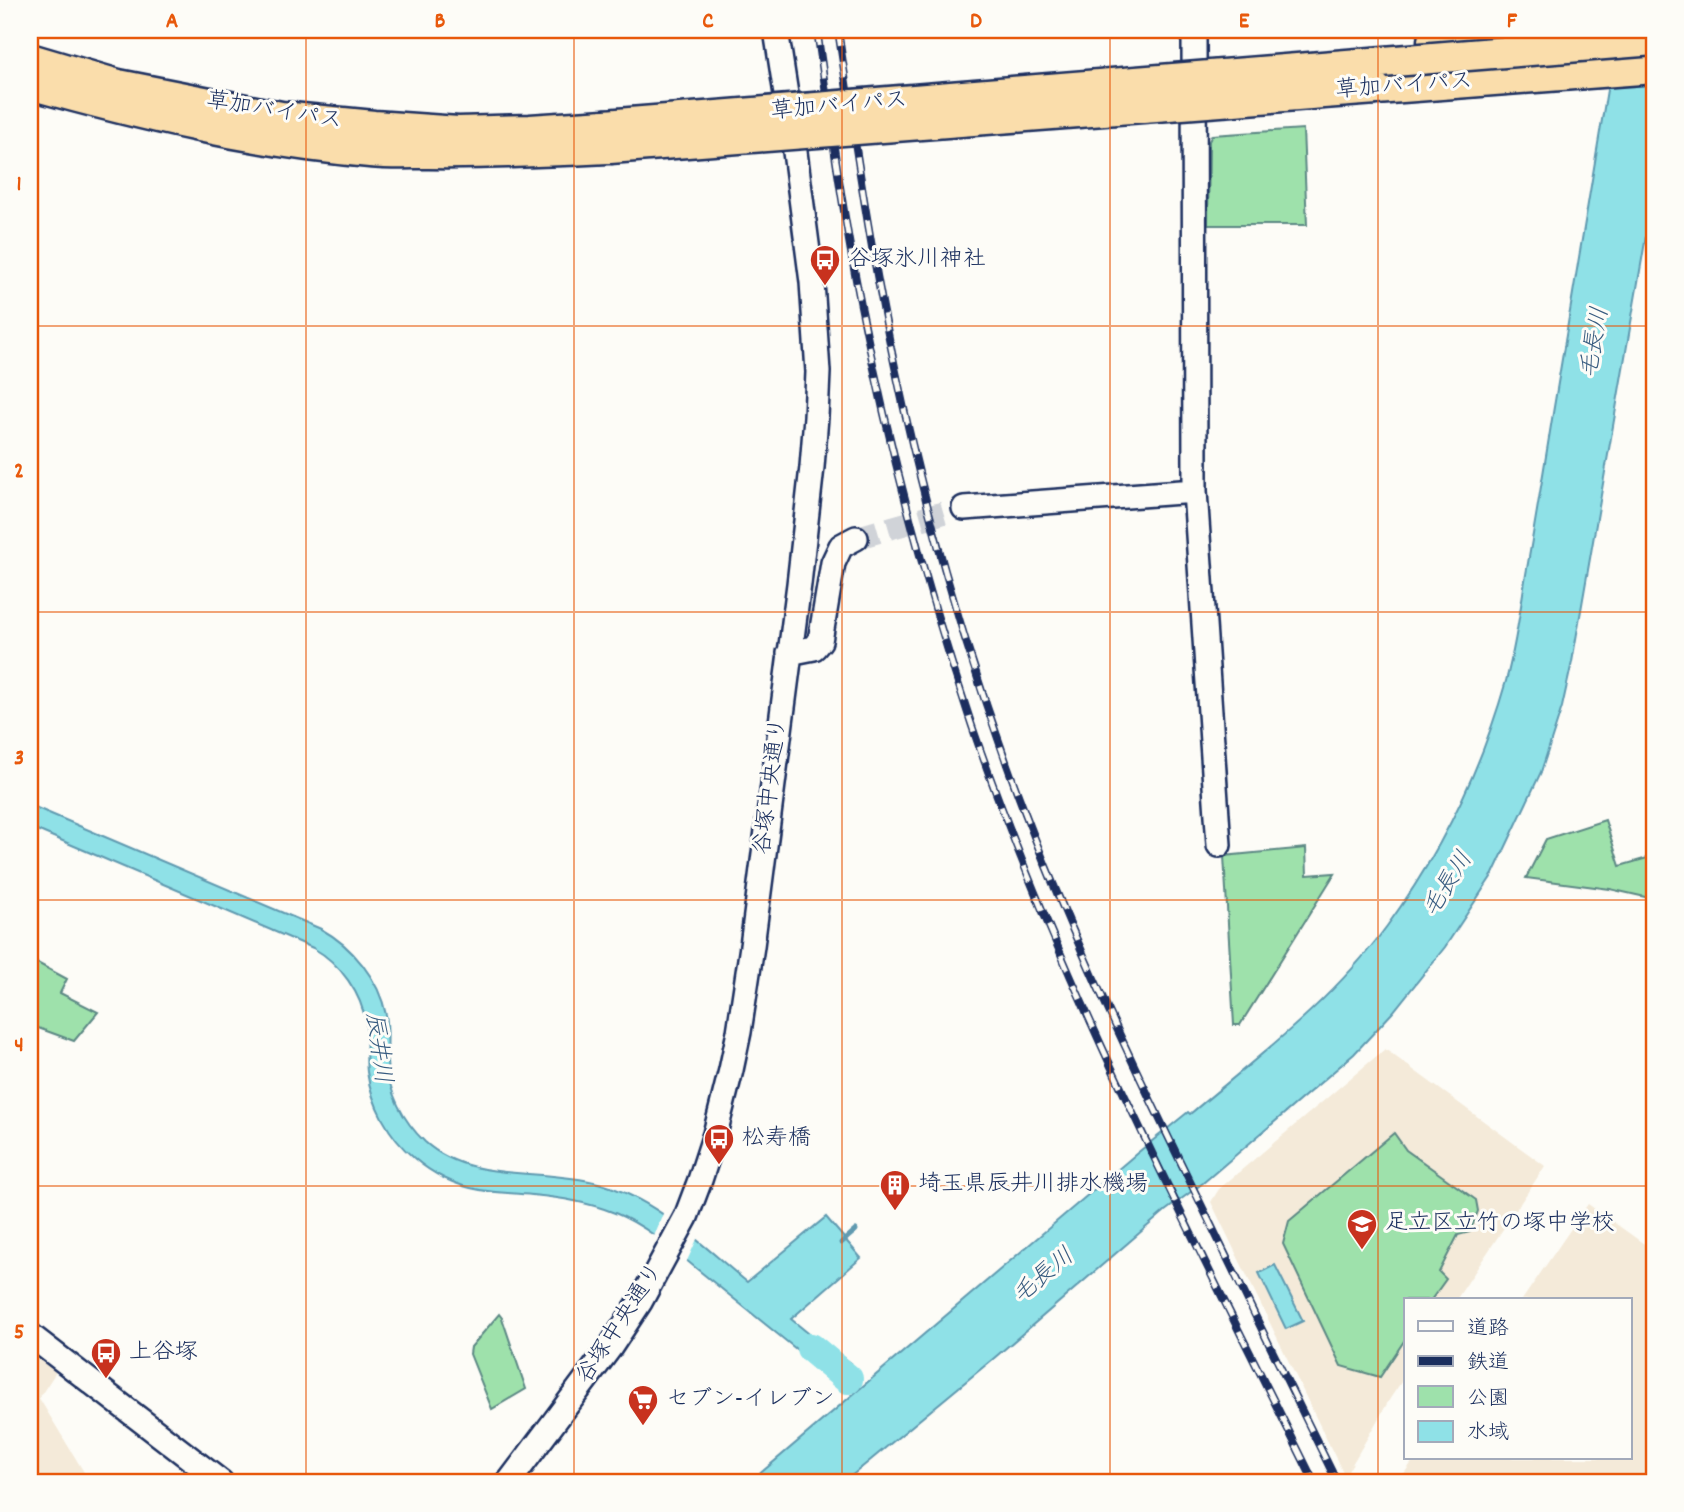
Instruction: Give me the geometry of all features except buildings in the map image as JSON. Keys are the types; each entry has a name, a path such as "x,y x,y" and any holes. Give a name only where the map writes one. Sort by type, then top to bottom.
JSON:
{"highway":[{"path":"1172,79 1245,57 1577,30"},
{"name":"草加バイパス","path":"30,84 112,107 208,129 371,152 539,152 608,137 1172,79 1654,40"},
{"name":"草加バイパス","path":"30,59 118,85 281,117 458,132 530,130 608,137 1376,89 1654,68"}],"street":[{"name":"谷塚中央通り","path":"509,1482 611,1346 668,1252 700,1180 715,1134 739,1032 799,584 812,467 818,372 812,282 776,30"},
{"path":"1194,30 1195,491 1219,845"},
{"path":"964,508 1195,491"},
{"path":"789,653 814,648 820,641 833,563 841,546 856,538"},
{"path":"30,1335 221,1482"}],"shaded area":[{"name":"足立区立竹の塚中学校","path":"1385,1049 1545,1166 1457,1298 1404,1298 1404,1378 1347,1473 1343,1473 1211,1202 1219,1189"},
{"path":"1588,1204 1654,1251 1654,1482 1398,1482 1414,1460 1632,1460 1632,1298 1523,1298"},
{"path":"30,1352 56,1372 39,1398 90,1482 30,1482"}],"green space":[{"path":"1303,129 1307,225 1208,225 1209,141 1212,135"},
{"path":"1605,820 1620,866 1654,856 1654,899 1610,889 1526,878 1546,839"},
{"path":"1306,848 1307,875 1335,873 1240,1025 1234,1025 1224,856"},
{"path":"30,959 67,979 60,993 98,1012 74,1041 30,1025"},
{"path":"1394,1133 1406,1150 1476,1200 1478,1211 1470,1232 1458,1235 1439,1272 1446,1279 1432,1298 1404,1298 1404,1341 1380,1377 1341,1366 1283,1244 1289,1221"},
{"path":"499,1314 526,1389 492,1409 470,1354 471,1347"}],"water":[{"name":"毛長川","path":"1617,30 1654,30 1654,190 1562,707 1541,772 1493,874 1445,947 1393,1012 1354,1054 844,1482 750,1482 1136,1154 1188,1112 1190,1114 1294,1026 1366,953 1425,869 1472,778 1496,714 1512,656"},
{"path":"30,805 321,929 343,945 371,976 382,1002 386,1015 388,1073 398,1105 417,1134 443,1155 463,1164 485,1169 576,1179 619,1190 659,1211 747,1282 826,1217 861,1258 791,1319 830,1351 838,1353 851,1363 830,1381 817,1366 671,1248 627,1218 574,1201 471,1188 429,1169 396,1140 377,1108 367,1072 367,1030 364,1013 355,991 332,962 313,948 30,827"},
{"path":"1275,1265 1303,1321 1286,1329 1259,1273"}],"pier":[{"path":"664,1211 698,1237 686,1263 653,1239"}],"waterway":[{"path":"841,1243 856,1230"},
{"name":"辰井川","path":"811,1348 848,1379"}],"tunnel":[{"path":"856,538 964,508"}],"railway":[{"path":"817,30 848,237 884,412 924,570 972,726 1046,920 1088,1015 1176,1203 1314,1482"},
{"path":"838,30 871,241 907,421 948,582 998,740 1054,886 1115,1024 1337,1482"}],"place":[{"name":"谷塚氷川神社","path":"825,287"},
{"name":"松寿橋","path":"719,1166"},
{"name":"埼玉県辰井川排水機場","path":"895,1212"},
{"name":"足立区立竹の塚中学校","path":"1362,1251"},
{"name":"上谷塚","path":"106,1380"},
{"name":"セブン-イレブン","path":"643,1427"}]}
